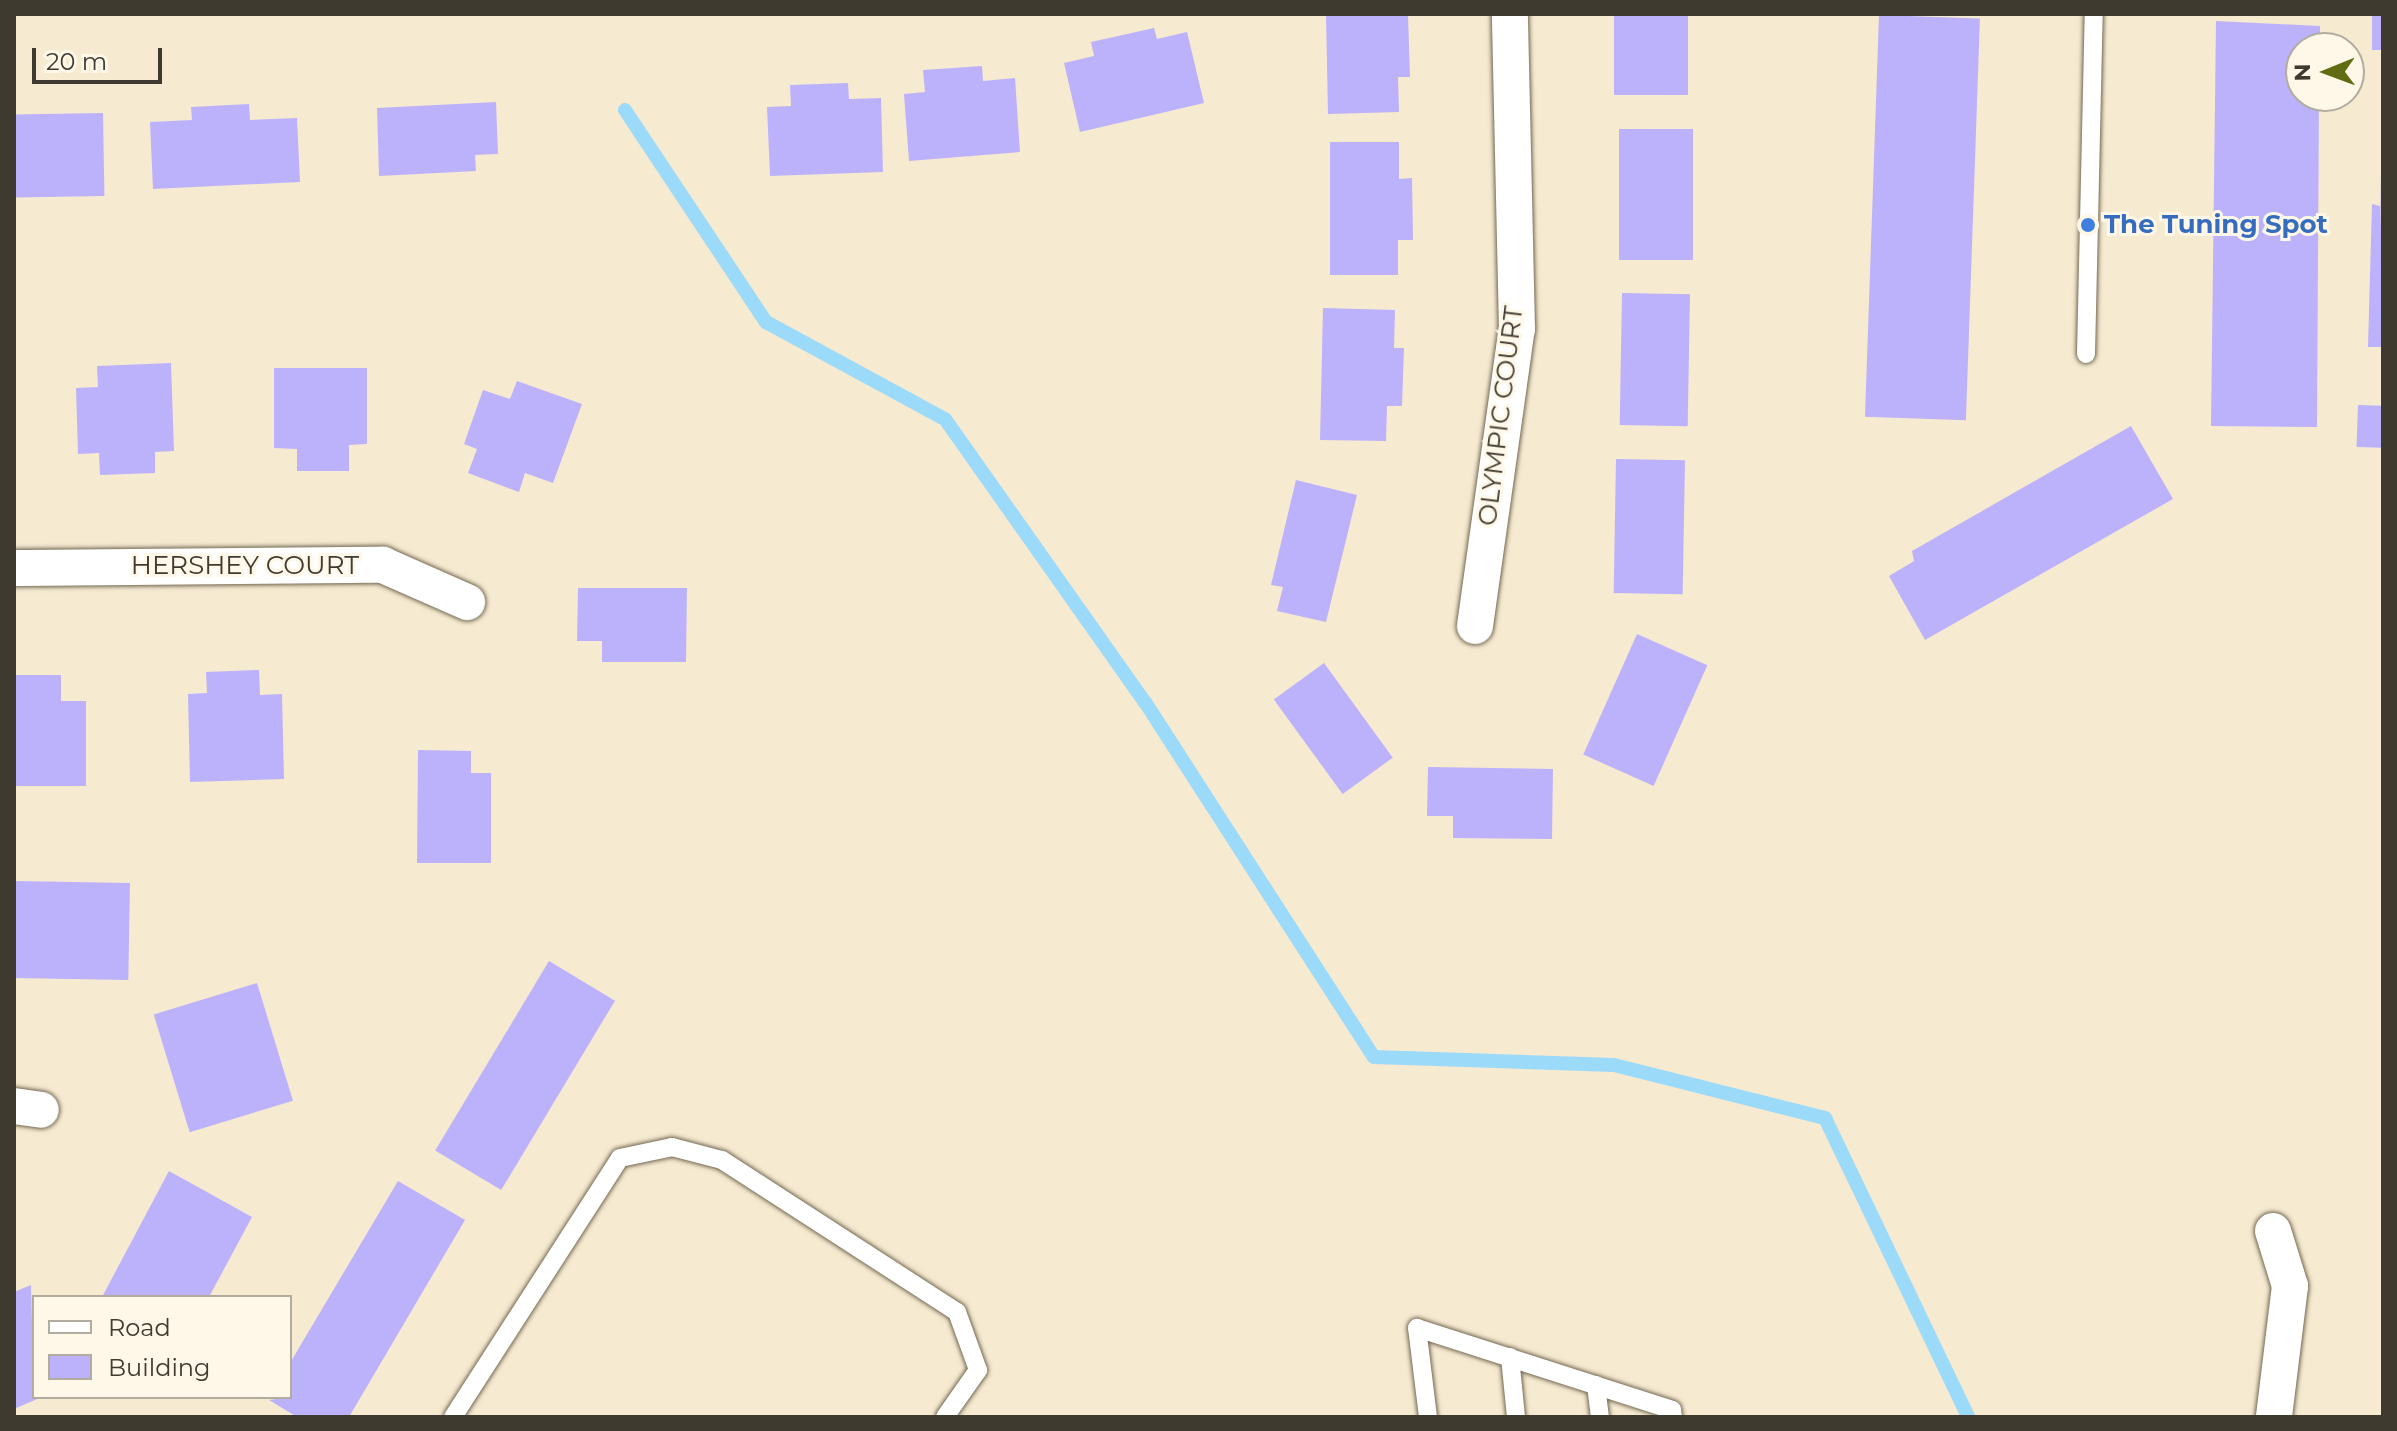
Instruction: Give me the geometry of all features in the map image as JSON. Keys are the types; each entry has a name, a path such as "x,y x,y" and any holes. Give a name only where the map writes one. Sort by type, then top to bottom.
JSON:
{"street":[{"name":"OLYMPIC COURT","path":"1475,626 1517,329 1510,14"},
{"name":"HERSHEY COURT","path":"14,568 383,565 467,602"},
{"path":"2273,1231 2290,1286 2274,1417"}],"lane":[{"path":"2086,354 2094,14"},
{"path":"453,1417 620,1158 672,1147 722,1160 957,1312 978,1370 945,1417"},
{"path":"1428,1417 1417,1328 1672,1410 1673,1417"},
{"path":"1510,1357 1516,1417"},
{"path":"1596,1385 1600,1417"}],"building":[{"path":"1326,14 1408,15 1410,77 1398,77 1399,112 1328,114"},
{"path":"1614,14 1688,14 1688,95 1614,95"},
{"path":"2372,14 2383,14 2383,50 2372,50"},
{"path":"1879,15 1980,19 1966,420 1865,417"},
{"path":"2216,21 2320,26 2320,32 2285,32 2285,112 2319,112 2317,427 2211,426"},
{"path":"1154,28 1157,39 1187,32 1204,103 1080,132 1064,63 1094,56 1091,42"},
{"path":"982,66 983,81 1015,78 1020,152 909,161 904,94 925,92 923,70"},
{"path":"848,83 849,99 881,98 883,172 770,176 767,107 791,106 790,85"},
{"path":"496,102 498,154 475,155 476,171 379,176 377,108"},
{"path":"249,104 250,120 297,118 300,182 153,189 150,122 192,120 191,107"},
{"path":"103,113 104,196 15,198 14,115"},
{"path":"1619,129 1693,129 1693,260 1619,260"},
{"path":"1330,142 1399,142 1399,179 1412,178 1413,240 1398,240 1398,275 1330,275"},
{"path":"2380,175 2383,347 2368,347 2372,204 2380,206"},
{"path":"1622,293 1690,294 1688,426 1620,425"},
{"path":"1323,308 1395,310 1394,348 1404,348 1402,406 1387,406 1386,441 1320,440"},
{"path":"171,363 174,451 155,452 155,473 100,475 99,453 78,454 76,388 98,387 97,366"},
{"path":"274,368 367,368 367,444 349,445 349,471 297,471 297,449 274,448"},
{"path":"517,381 582,404 553,483 525,473 519,492 468,473 477,449 464,444 483,390 510,399"},
{"path":"2358,405 2383,406 2382,448 2357,447"},
{"path":"2131,426 2173,499 1925,640 1889,576 1914,561 1912,551"},
{"path":"1616,459 1685,460 1683,594 1614,593"},
{"path":"1296,480 1357,495 1326,622 1277,611 1283,587 1271,585"},
{"path":"578,588 687,588 686,662 602,662 602,641 577,641"},
{"path":"1637,634 1707,665 1654,786 1583,755"},
{"path":"1324,663 1393,758 1343,794 1274,699"},
{"path":"259,670 260,695 282,694 284,779 190,782 188,694 207,693 206,672"},
{"path":"14,675 61,675 61,701 86,701 86,786 14,786"},
{"path":"418,750 471,751 471,773 491,773 491,863 417,863"},
{"path":"1428,767 1553,769 1552,839 1453,838 1453,816 1427,816"},
{"path":"14,881 130,883 128,980 14,978"},
{"path":"549,961 615,1001 501,1190 435,1150"},
{"path":"257,983 293,1101 190,1132 154,1015"},
{"path":"169,1171 252,1217 210,1295 103,1295"},
{"path":"398,1181 465,1220 349,1417 297,1417 269,1400 292,1399 292,1360"},
{"path":"31,1285 32,1399 37,1399 14,1409 14,1292"}],"waterway":[{"path":"625,110 766,322 945,419 1145,702 1374,1057 1614,1065 1825,1118 1968,1417"}],"place":[{"name":"The Tuning Spot","path":"2088,225"}]}
